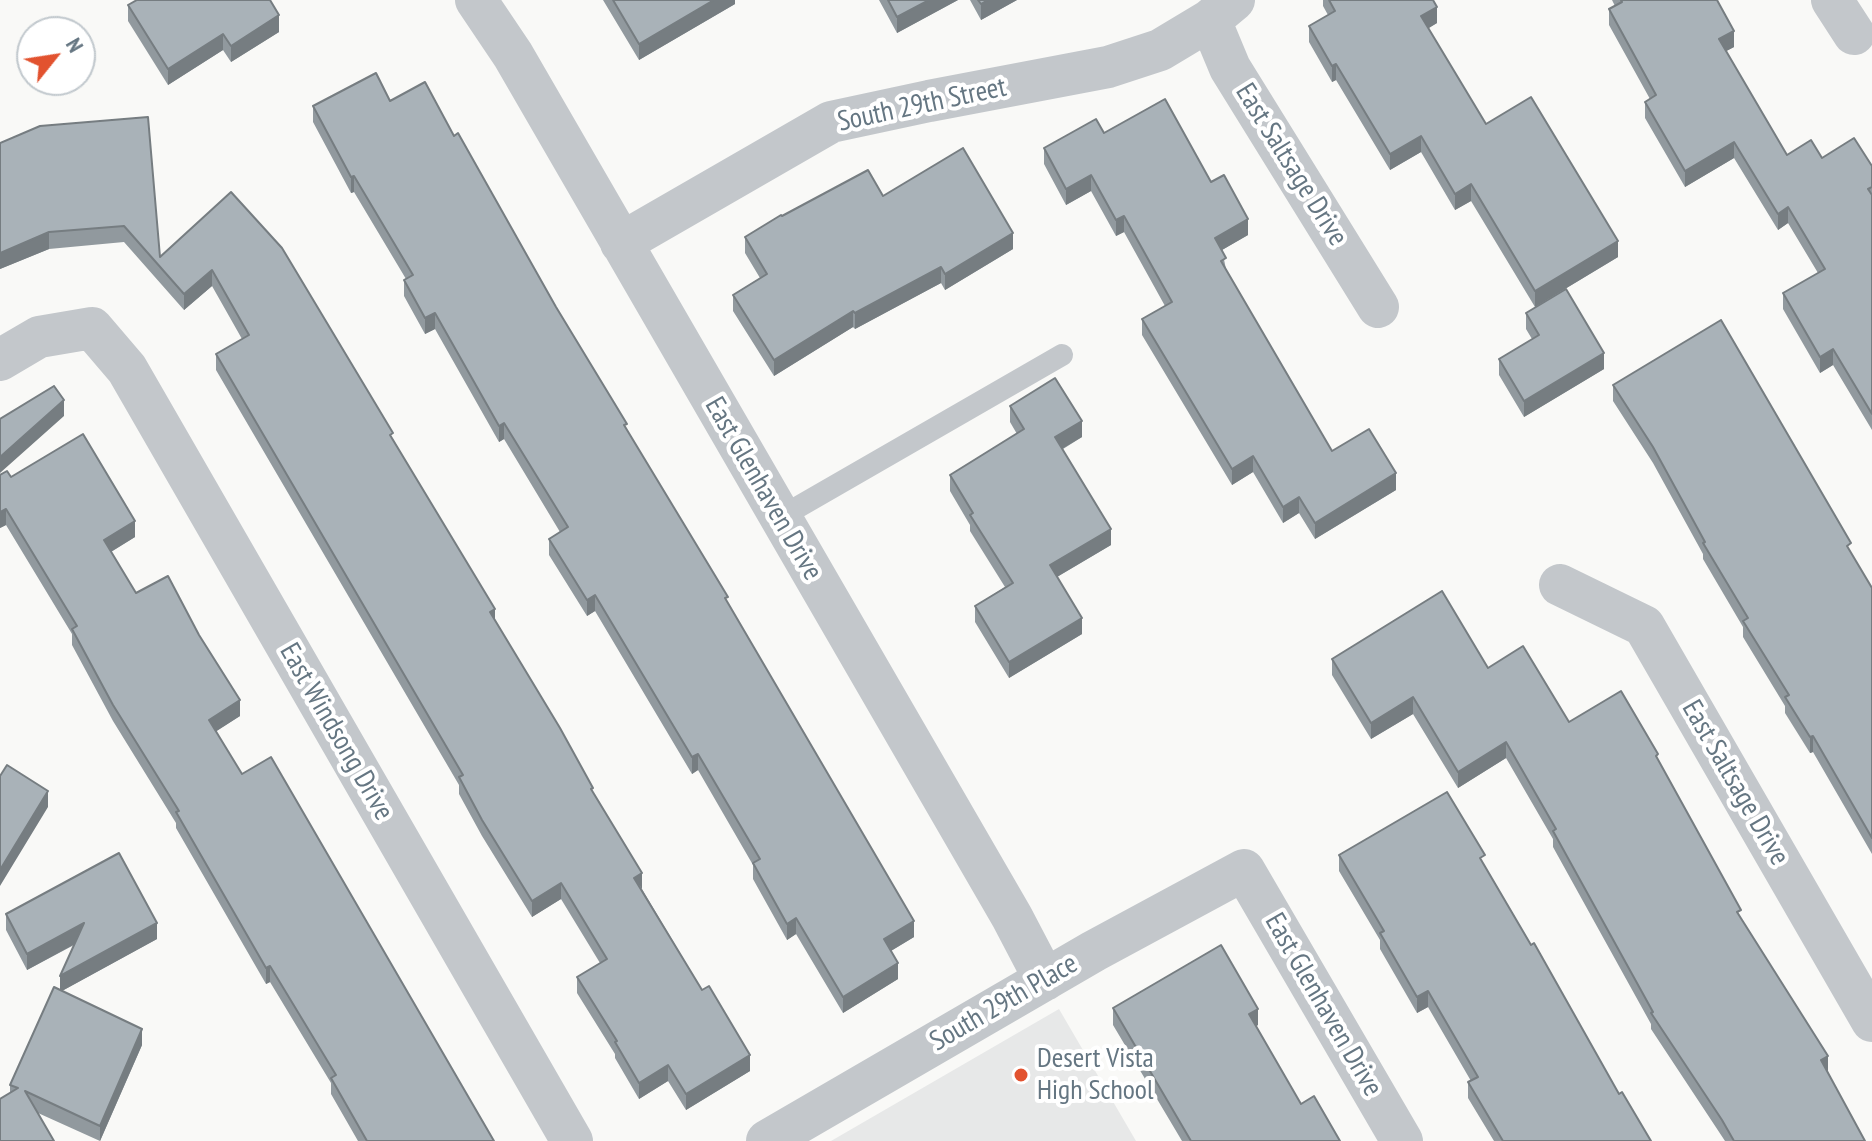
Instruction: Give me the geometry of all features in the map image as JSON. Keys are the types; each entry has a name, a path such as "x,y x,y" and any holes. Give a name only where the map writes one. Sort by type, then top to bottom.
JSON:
{"street":[{"name":"East Glenhaven Drive","path":"476,0 513,55 1012,917 1045,980"},
{"name":"South 29th Street","path":"621,243 831,122 1108,67 1160,50 1222,10"},
{"name":"East Saltsage Drive","path":"1222,10 1230,68 1378,307"},
{"name":"East Windsong Drive","path":"0,360 39,337 92,328 127,369 572,1141"},
{"name":"East Saltsage Drive","path":"1560,585 1644,626 1872,1021"},
{"name":"East Glenhaven Drive","path":"1244,870 1402,1141"},
{"name":"South 29th Place","path":"767,1141 1045,980 1244,870"}],"lane":[{"path":"779,518 1062,355"}],"shaded area":[{"name":"Desert Vista High School","path":"1059,1009 1136,1141 831,1141"}],"building":[{"path":"137,0 270,0 279,15 231,46 223,34 168,69 128,5"},
{"path":"613,0 714,0 639,44"},
{"path":"888,0 929,0 897,17"},
{"path":"1329,0 1433,0 1437,7 1421,16 1486,124 1531,97 1618,241 1535,291 1471,184 1455,194 1421,136 1390,154 1336,64 1332,66 1309,26 1335,11"},
{"path":"1621,0 1717,0 1734,31 1719,39 1787,155 1811,140 1822,158 1854,138 1872,166 1872,187 1868,189 1872,195 1872,414 1833,349 1820,357 1783,293 1825,269 1788,207 1778,214 1734,142 1685,171 1645,102 1656,95 1609,9"},
{"path":"376,73 390,101 425,82 454,136 458,133 556,307 627,424 624,425 728,597 725,598 914,921 884,939 898,963 843,997 796,918 787,924 753,863 760,859 698,754 692,757 595,595 587,600 549,539 568,527 504,423 499,426 435,313 425,318 404,280 413,275 354,176 351,177 313,106"},
{"path":"1165,99 1211,182 1224,175 1248,219 1215,238 1226,258 1221,261 1332,451 1369,429 1396,473 1315,523 1299,497 1283,507 1253,456 1232,469 1142,319 1172,302 1124,216 1116,220 1091,175 1066,189 1044,148 1096,119 1104,133"},
{"path":"148,117 160,257 231,192 282,248 495,609 490,612 642,873 634,878 702,990 709,986 750,1055 686,1094 668,1065 639,1083 577,977 607,959 561,883 532,901 482,820 459,777 463,775 216,354 249,335 212,270 184,294 124,226 49,232 0,253 0,143 40,126"},
{"path":"963,148 1013,233 945,274 941,267 855,313 853,311 774,360 733,295 767,274 745,237 868,170 883,196"},
{"path":"1566,289 1604,353 1524,401 1499,359 1539,335 1526,313"},
{"path":"1721,320 1851,543 1847,546 1872,588 1872,838 1813,736 1810,737 1785,697 1789,695 1743,621 1748,618 1703,543 1653,447 1613,385"},
{"path":"1055,378 1082,421 1055,437 1111,529 1050,565 1082,618 1009,662 975,606 1013,583 970,515 973,513 950,475 1024,429 1010,406"},
{"path":"54,386 64,400 0,457 0,419"},
{"path":"83,434 135,521 104,540 136,593 168,576 199,635 240,700 209,720 242,774 271,757 494,1141 367,1141 331,1078 336,1075 270,966 266,968 176,812 179,811 113,705 72,629 77,626 6,509 0,512 0,475 7,471 11,477"},
{"path":"1442,591 1488,668 1523,646 1569,722 1621,691 1741,910 1737,912 1828,1056 1821,1060 1865,1141 1734,1141 1651,1013 1553,831 1556,829 1506,742 1458,772 1413,697 1371,723 1332,659"},
{"path":"7,765 48,791 0,870 0,776"},
{"path":"1447,792 1485,855 1480,858 1531,945 1534,943 1619,1094 1622,1092 1651,1141 1503,1141 1468,1082 1478,1077 1428,991 1417,997 1380,933 1384,931 1339,855"},
{"path":"119,853 157,923 60,976 84,923 27,954 6,914"},
{"path":"1221,945 1258,1009 1249,1014 1301,1104 1314,1096 1340,1141 1191,1141 1113,1008"},
{"path":"54,987 142,1029 100,1126 25,1091 54,1141 0,1141 0,1099 18,1088 10,1085"}],"place":[{"name":"Desert Vista High School","path":"1021,1075"}]}
